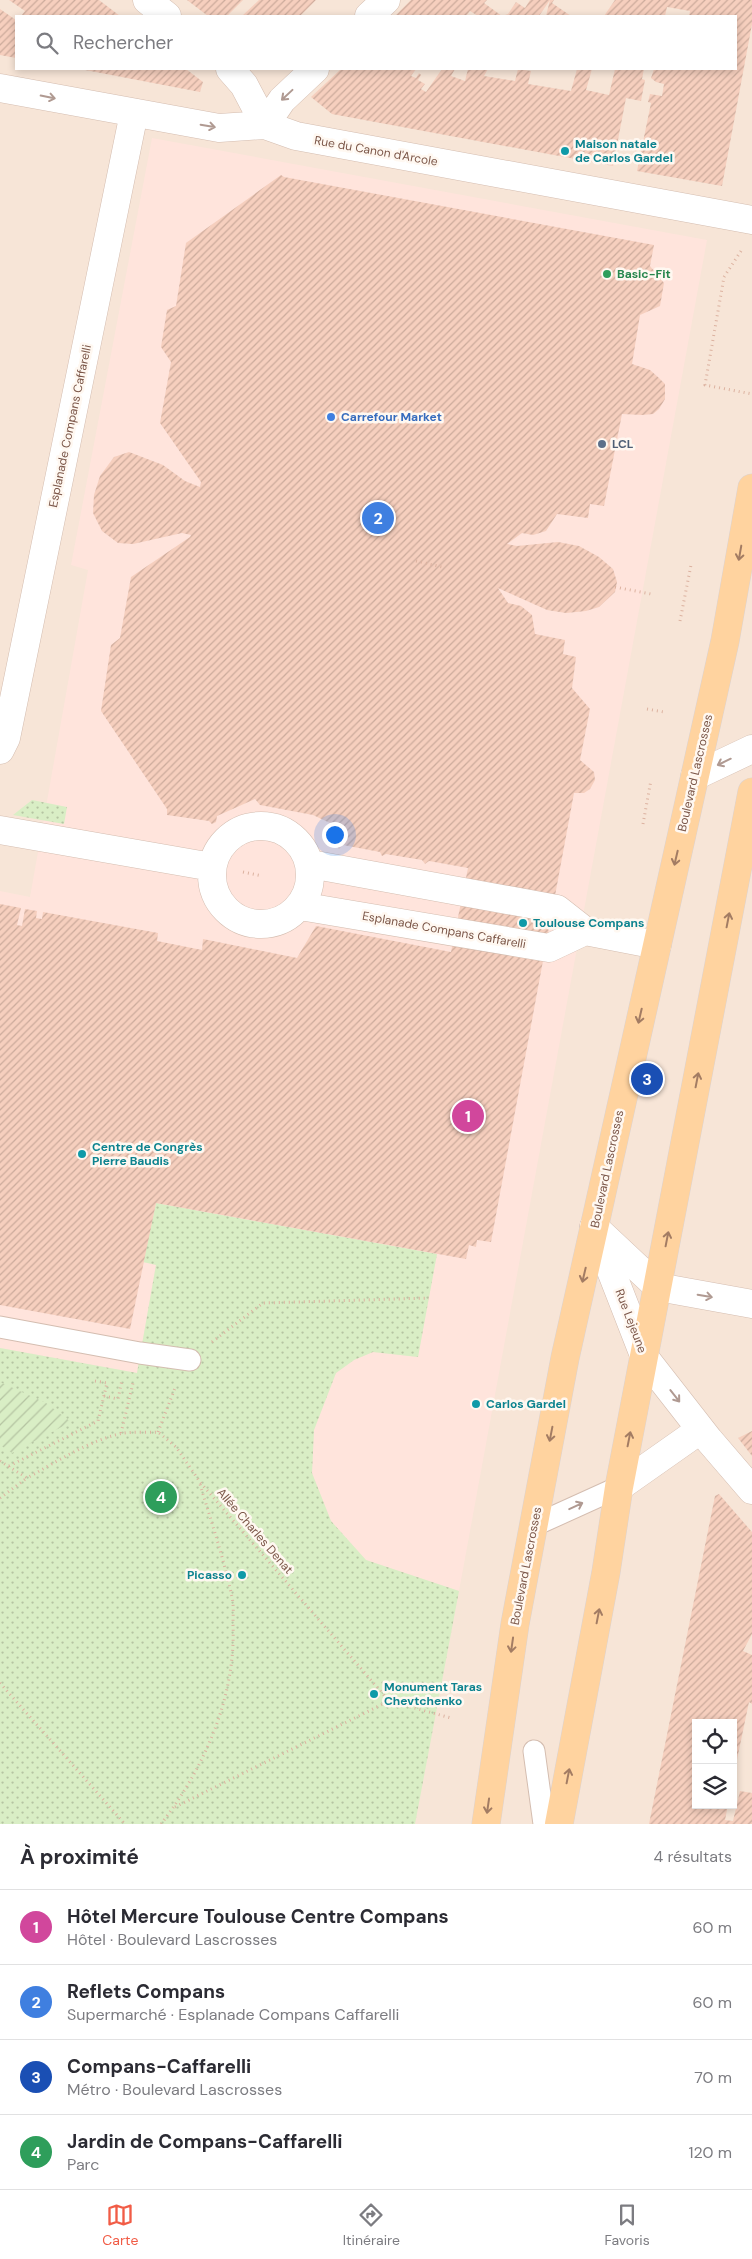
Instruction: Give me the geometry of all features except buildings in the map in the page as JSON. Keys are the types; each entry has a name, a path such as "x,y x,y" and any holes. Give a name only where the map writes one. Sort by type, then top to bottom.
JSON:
{"main road":[{"name":"Boulevard Lascrosses","path":"486,1824 515,1624 565,1358 725,641 752,488"},
{"path":"559,1824 606,1572 619,1486 752,792"}],"street":[{"path":"147,0 166,15"},
{"path":"370,15 386,0"},
{"path":"231,70 244,85 265,126 282,100 314,70"},
{"name":"Rue du Canon d'Arcole","path":"0,88 219,128 265,126 296,136 751,220"},
{"name":"Esplanade Compans Caffarelli","path":"2,742 134,113"},
{"path":"695,776 752,749"},
{"path":"260,825 277,828 292,836 304,848 310,864 310,886 300,906 284,919 262,925 241,920 223,908 214,889 212,867 218,851 229,837 243,828 260,825"},
{"path":"0,830 212,867"},
{"path":"310,864 557,909 585,931 656,944"},
{"name":"Esplanade Compans Caffarelli","path":"300,906 549,948 585,931"},
{"path":"594,1227 658,1287 752,1304"},
{"name":"Rue Lejeune","path":"594,1227 645,1358 700,1430 752,1490"},
{"path":"619,1486 700,1430"}],"lane":[{"path":"0,1327 140,1353 190,1360"},
{"path":"533,1526 619,1486"},
{"path":"534,1751 544,1824"}],"path":[{"path":"751,220 743,249 724,277 705,384 752,394"},
{"path":"416,561 442,567"},
{"path":"680,621 691,565"},
{"path":"615,587 651,594"},
{"path":"647,709 664,712"},
{"path":"643,824 651,780"},
{"path":"0,1498 26,1478 74,1453 121,1433 158,1432 170,1397 190,1360 263,1303 429,1298"},
{"path":"104,1396 118,1399 123,1376"},
{"path":"121,1433 134,1377"},
{"path":"8,1466 98,1420 107,1383 95,1380"},
{"name":"Allée Charles Denat","path":"158,1432 176,1447 200,1482 390,1700"},
{"path":"0,1461 26,1478"},
{"path":"161,1824 174,1807 202,1759 221,1710 230,1680 234,1651 232,1599 200,1482"},
{"path":"0,1683 125,1824"},
{"path":"174,1807 390,1700 452,1718"}],"shaded area":[{"path":"0,0 752,0 752,1824 0,1824"},
{"path":"152,138 707,240 459,1591 366,1560 331,1521 312,1473 314,1430 336,1373 354,1360 373,1352 418,1357 437,1254 143,1262 156,1264 137,1373 0,1348 0,891 30,897 88,570 71,565"}],"green space":[{"path":"32,800 67,807 64,824 13,815"},
{"path":"156,1203 437,1254 418,1357 373,1352 354,1360 336,1373 314,1430 312,1473 331,1521 366,1560 459,1591 415,1824 0,1824 0,1348 137,1373 156,1265 143,1262"},
{"path":"0,1382 46,1403 71,1422 12,1453 0,1445"}],"place":[{"name":"Maison natale de Carlos Gardel","path":"565,151"},
{"name":"Basic-Fit","path":"607,274"},
{"name":"Carrefour Market","path":"331,417"},
{"name":"LCL","path":"602,444"},
{"name":"Reflets Compans","path":"378,518"},
{"name":"Toulouse Compans","path":"523,923"},
{"name":"Compans-Caffarelli","path":"647,1079"},
{"name":"Hôtel Mercure Toulouse Centre Compans","path":"468,1116"},
{"name":"Centre de Congrès Pierre Baudis","path":"82,1154"},
{"name":"Carlos Gardel","path":"476,1404"},
{"name":"Jardin de Compans-Caffarelli","path":"161,1497"},
{"name":"Picasso","path":"242,1575"},
{"name":"Monument Taras Chevtchenko","path":"374,1694"}]}
